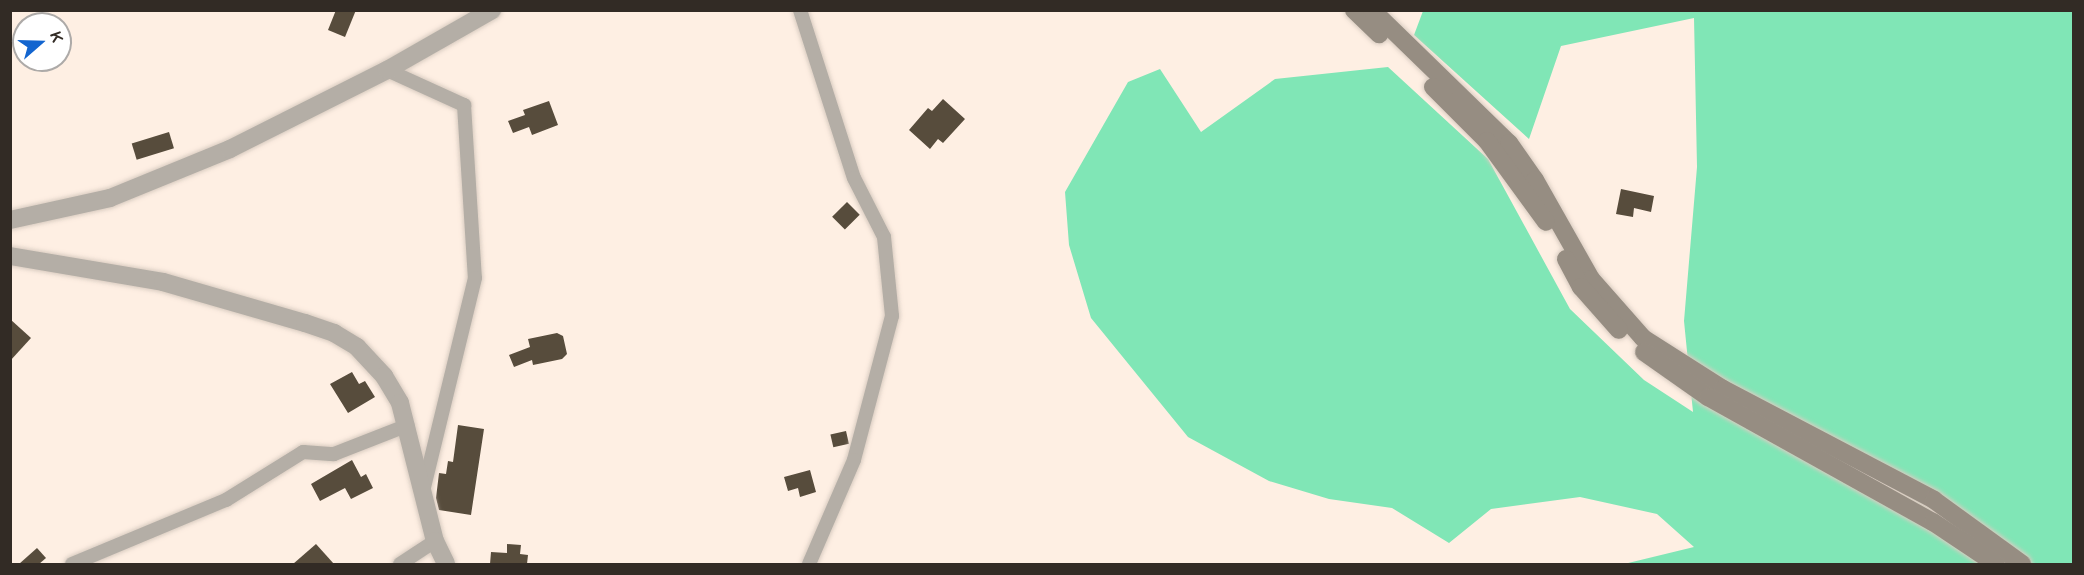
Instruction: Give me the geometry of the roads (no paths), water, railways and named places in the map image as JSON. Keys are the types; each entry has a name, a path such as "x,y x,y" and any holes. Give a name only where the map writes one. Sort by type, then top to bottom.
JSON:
{"main road":[{"path":"1354,10 1393,40 1509,143 1536,180 1591,279 1643,338 1723,389 1934,500 2022,564"},
{"path":"1372,10 1393,40 1487,141 1518,178 1550,228 1581,287 1629,340 1708,397 1933,522 1996,564"}],"street":[{"path":"10,220 111,198 230,149 387,70 492,10"},
{"path":"800,10 854,178 884,237 892,316 854,460 809,564"},
{"path":"387,70 464,105 476,278 423,495"},
{"path":"10,256 163,282 334,333 357,347 384,376 408,425 435,541 446,564"},
{"path":"72,564 226,500 303,452 334,454 408,425"},
{"path":"400,564 435,541"}]}
